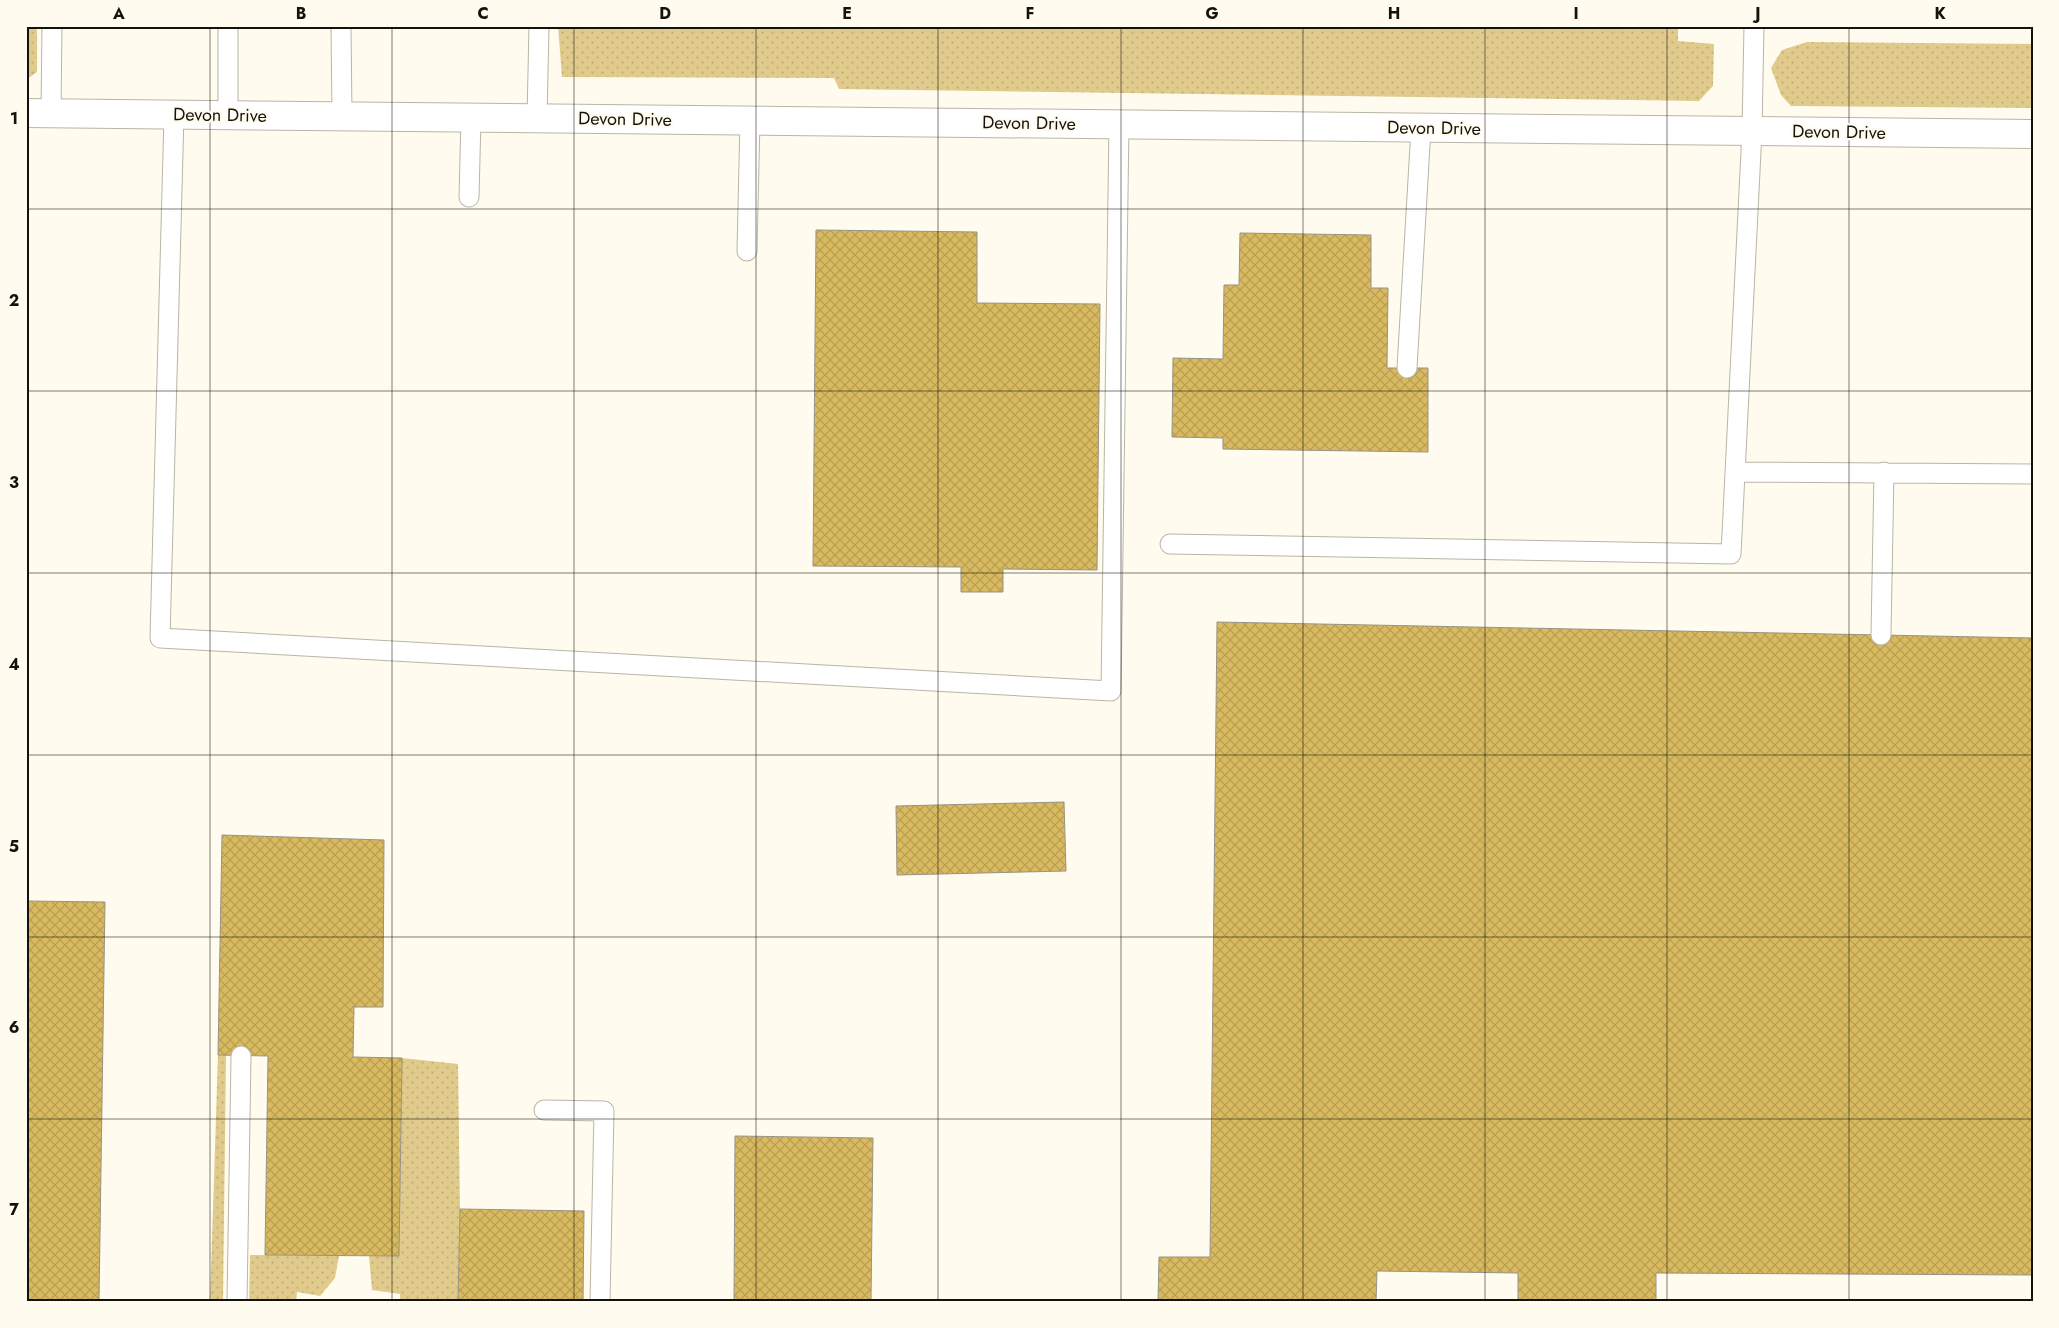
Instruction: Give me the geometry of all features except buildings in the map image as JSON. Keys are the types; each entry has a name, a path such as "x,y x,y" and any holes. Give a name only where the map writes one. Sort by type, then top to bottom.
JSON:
{"street":[{"name":"Devon Drive","path":"39,113 2033,134"}],"lane":[{"path":"39,113 52,26"},
{"path":"228,26 228,115"},
{"path":"341,26 342,116"},
{"path":"537,118 539,26"},
{"path":"1170,544 1731,554 1752,131 1754,26"},
{"path":"174,115 160,638 1111,691 1119,124"},
{"path":"469,197 471,118"},
{"path":"746,251 750,120"},
{"path":"1407,368 1422,128"},
{"path":"1735,472 2033,474"},
{"path":"1881,635 1884,472"},
{"path":"237,1302 242,1056"},
{"path":"544,1110 604,1111 600,1302"}],"shaded area":[{"path":"26,26 37,26 37,72 26,80"},
{"path":"558,26 1678,26 1678,41 1714,44 1713,86 1699,101 839,89 834,78 562,77"},
{"path":"1807,42 2033,44 2033,108 1791,106 1781,95 1771,68 1782,50"},
{"path":"218,1055 226,1055 223,1302 210,1302"},
{"path":"402,1058 458,1064 460,1209 458,1302 400,1302 400,1294 372,1290 369,1256 399,1256"},
{"path":"250,1255 339,1256 335,1278 320,1296 297,1292 296,1302 249,1302"}]}
